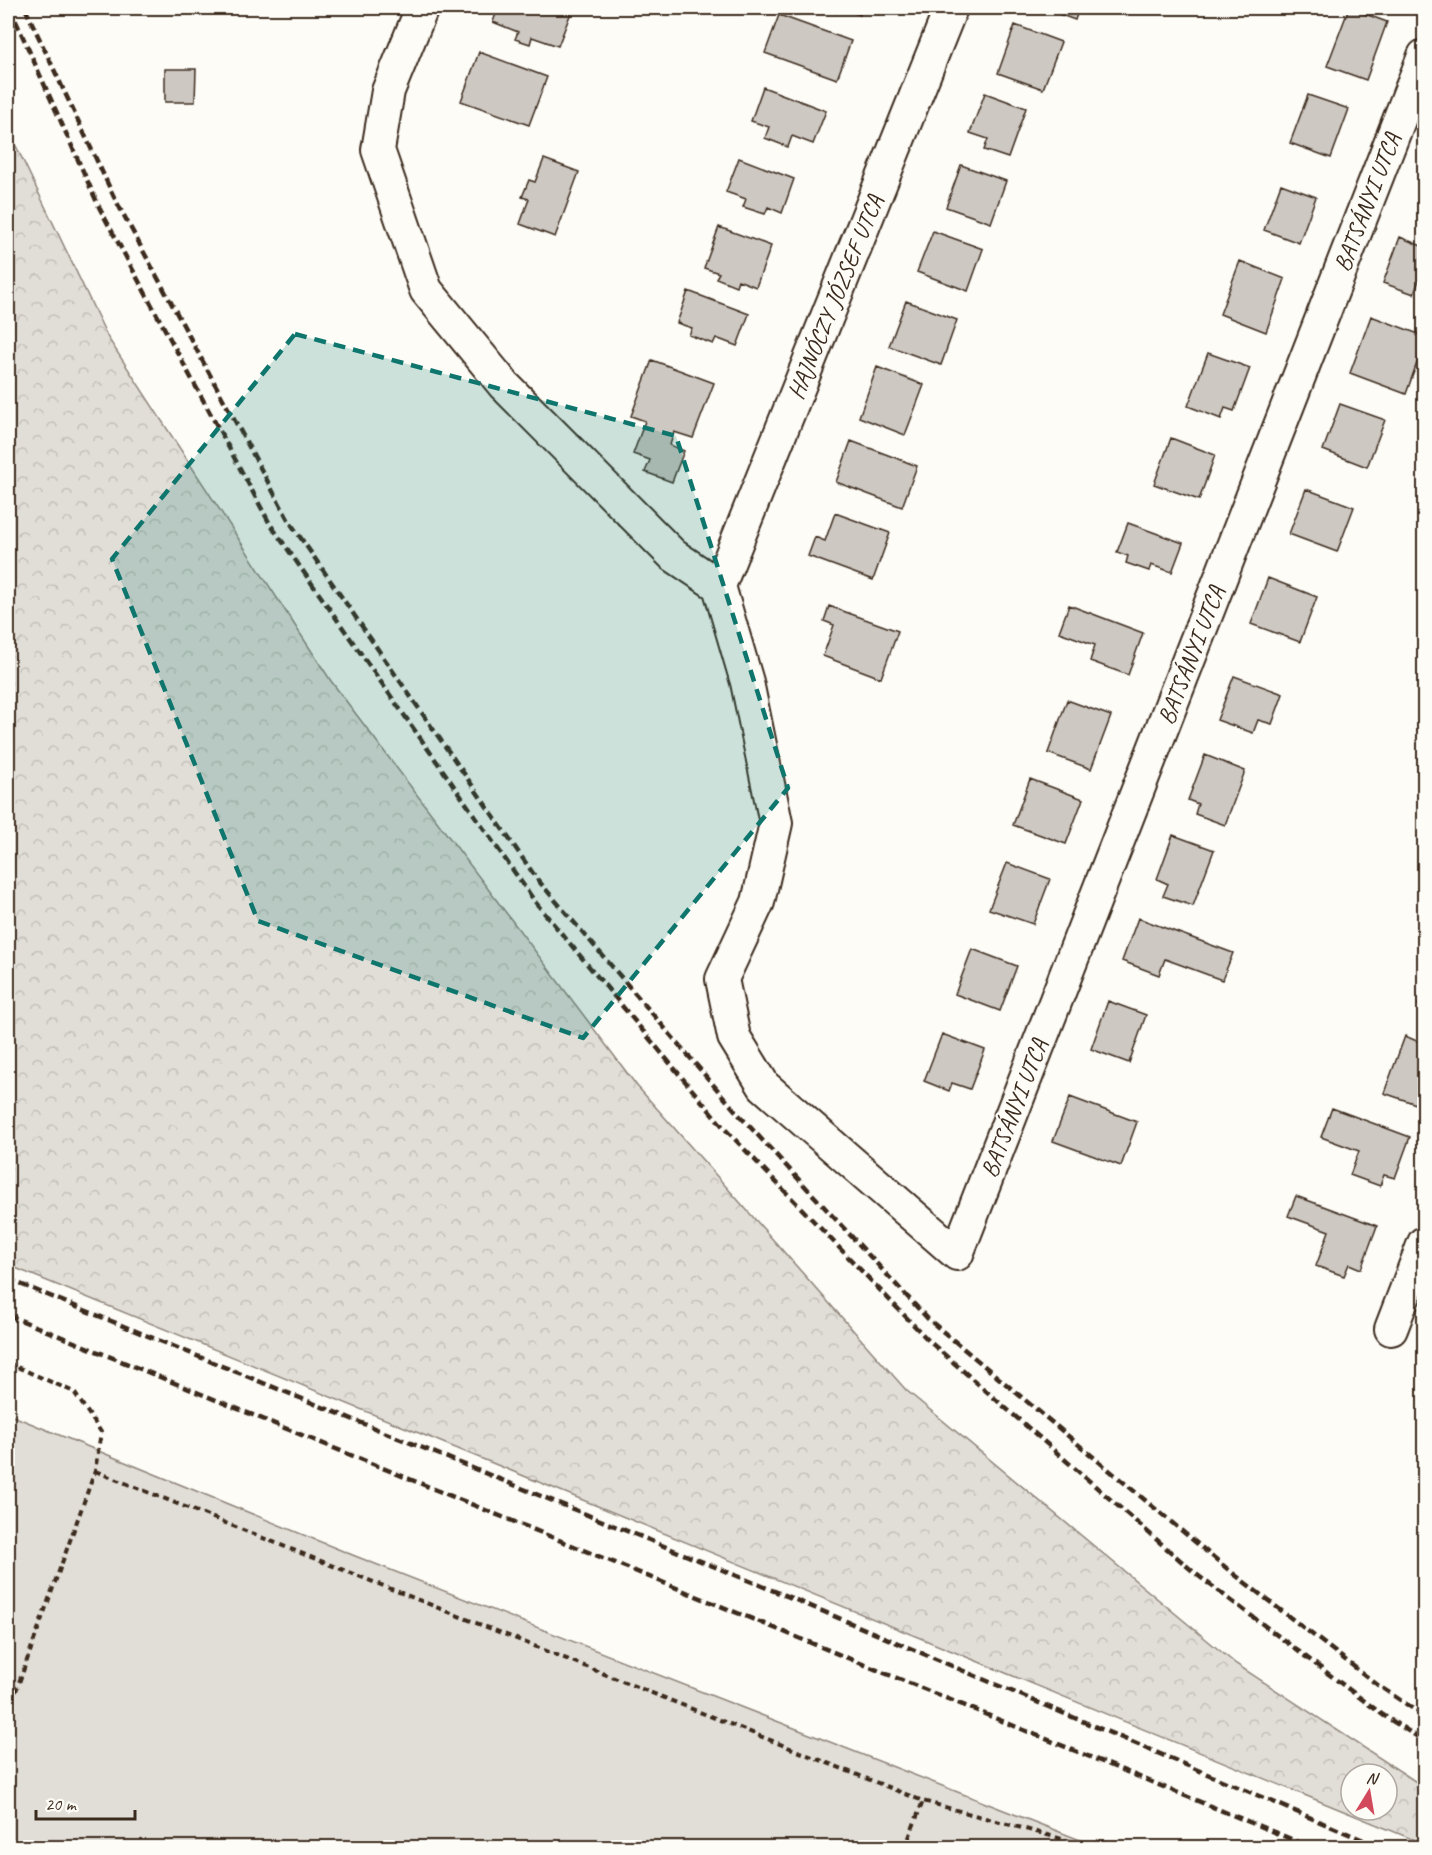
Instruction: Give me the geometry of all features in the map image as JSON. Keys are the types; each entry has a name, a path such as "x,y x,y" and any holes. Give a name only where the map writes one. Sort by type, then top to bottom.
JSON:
{"street":[{"path":"422,8 388,92 378,150 426,290 513,394 673,555 719,586"},
{"name":"HAJNÓCZY JÓZSEF UTCA","path":"719,586 951,8"},
{"name":"BATSÁNYI UTCA","path":"719,586 747,681 776,823 758,902 722,979 734,1037 764,1086 957,1254 1425,56"},
{"path":"1391,1329 1425,1243"}],"path":[{"path":"8,1363 74,1392 101,1432 95,1471 8,1713"},
{"path":"95,1471 923,1801 1095,1848"},
{"path":"905,1848 923,1801"}],"highlighted area":[{"path":"295,334 676,436 788,788 583,1038 258,921 112,559"}],"green space":[{"path":"8,129 108,338 331,681 637,1086 906,1390 1236,1664 1386,1762 1339,1762 1339,1809 8,1265"},
{"path":"8,1414 355,1556 1098,1847 8,1847"},
{"path":"1399,1771 1424,1787 1424,1844 1370,1822 1399,1822"}],"building":[{"path":"498,8 565,8 572,10 558,46 532,37 530,44 515,39 518,32 493,22"},
{"path":"822,8 839,8 836,13"},
{"path":"840,8 862,8 860,15"},
{"path":"1042,8 1079,8 1075,20"},
{"path":"1349,8 1387,22 1366,80 1327,66"},
{"path":"779,15 851,41 837,79 765,53"},
{"path":"1015,25 1061,42 1043,89 998,73"},
{"path":"479,52 547,77 529,125 461,101"},
{"path":"165,69 196,69 195,102 165,102"},
{"path":"763,87 826,111 813,144 792,136 788,147 765,138 769,127 751,121"},
{"path":"985,93 1026,108 1008,158 984,150 988,139 970,133"},
{"path":"1308,95 1349,109 1331,158 1290,143"},
{"path":"739,158 794,179 782,213 768,207 765,214 743,207 746,199 726,192"},
{"path":"544,159 579,172 555,237 520,224 529,199 522,197 529,180 535,182"},
{"path":"961,165 1006,181 991,223 946,207"},
{"path":"1281,184 1316,197 1299,243 1264,230"},
{"path":"719,227 771,246 756,287 738,280 736,286 716,278 719,273 704,268"},
{"path":"933,231 983,249 968,291 917,272"},
{"path":"1400,237 1424,247 1424,266 1414,294 1383,283"},
{"path":"1240,261 1285,279 1266,332 1220,314"},
{"path":"688,291 749,314 737,346 716,338 713,344 689,335 692,328 677,323"},
{"path":"906,301 957,320 941,365 889,346"},
{"path":"1371,316 1424,336 1424,343 1406,394 1350,373"},
{"path":"1208,353 1250,368 1234,411 1225,408 1221,419 1188,406"},
{"path":"652,360 714,383 693,438 674,432 670,445 684,451 672,482 645,472 650,460 633,454 645,421 631,416"},
{"path":"877,367 924,385 905,435 859,417"},
{"path":"1340,404 1385,420 1367,467 1323,450"},
{"path":"1171,438 1215,455 1199,500 1154,484"},
{"path":"851,441 917,466 902,507 836,482"},
{"path":"1306,489 1354,507 1337,552 1289,534"},
{"path":"835,513 890,533 873,580 808,556 815,537 825,541"},
{"path":"1128,523 1183,543 1172,572 1151,565 1149,571 1126,563 1128,556 1117,552"},
{"path":"1268,578 1317,597 1300,642 1251,624"},
{"path":"1069,605 1143,633 1128,675 1090,661 1095,645 1059,632"},
{"path":"829,606 898,631 881,678 823,656 834,625 824,621"},
{"path":"1234,676 1283,694 1272,724 1258,720 1253,733 1217,720"},
{"path":"1067,700 1111,716 1091,769 1048,753"},
{"path":"1205,755 1245,771 1225,825 1195,814 1198,804 1188,800"},
{"path":"1030,779 1083,799 1066,844 1013,825"},
{"path":"1173,835 1214,850 1193,906 1163,896 1168,884 1157,879"},
{"path":"1007,863 1050,879 1033,924 989,909"},
{"path":"1138,918 1233,953 1222,980 1165,959 1159,975 1122,961"},
{"path":"972,949 1017,966 1000,1011 955,994"},
{"path":"1424,986 1424,1007 1418,1005"},
{"path":"1108,1001 1146,1015 1129,1063 1091,1049"},
{"path":"942,1034 985,1050 970,1089 952,1083 949,1091 924,1081"},
{"path":"1405,1036 1424,1044 1424,1097 1419,1095 1416,1104 1384,1093"},
{"path":"1070,1097 1137,1122 1121,1166 1053,1141"},
{"path":"1332,1108 1410,1137 1395,1178 1384,1175 1380,1186 1350,1175 1359,1151 1321,1137"},
{"path":"1296,1196 1377,1226 1361,1269 1349,1264 1344,1276 1316,1266 1329,1231 1288,1216"}],"railway":[{"path":"10,8 100,209 270,524 536,903 725,1129 930,1342 1196,1574 1383,1715 1424,1741"},
{"path":"25,8 114,197 289,521 537,879 740,1116 928,1319 1230,1571 1379,1686 1424,1716"},
{"path":"8,1279 789,1597 1382,1848"},
{"path":"8,1315 1313,1848"}]}
